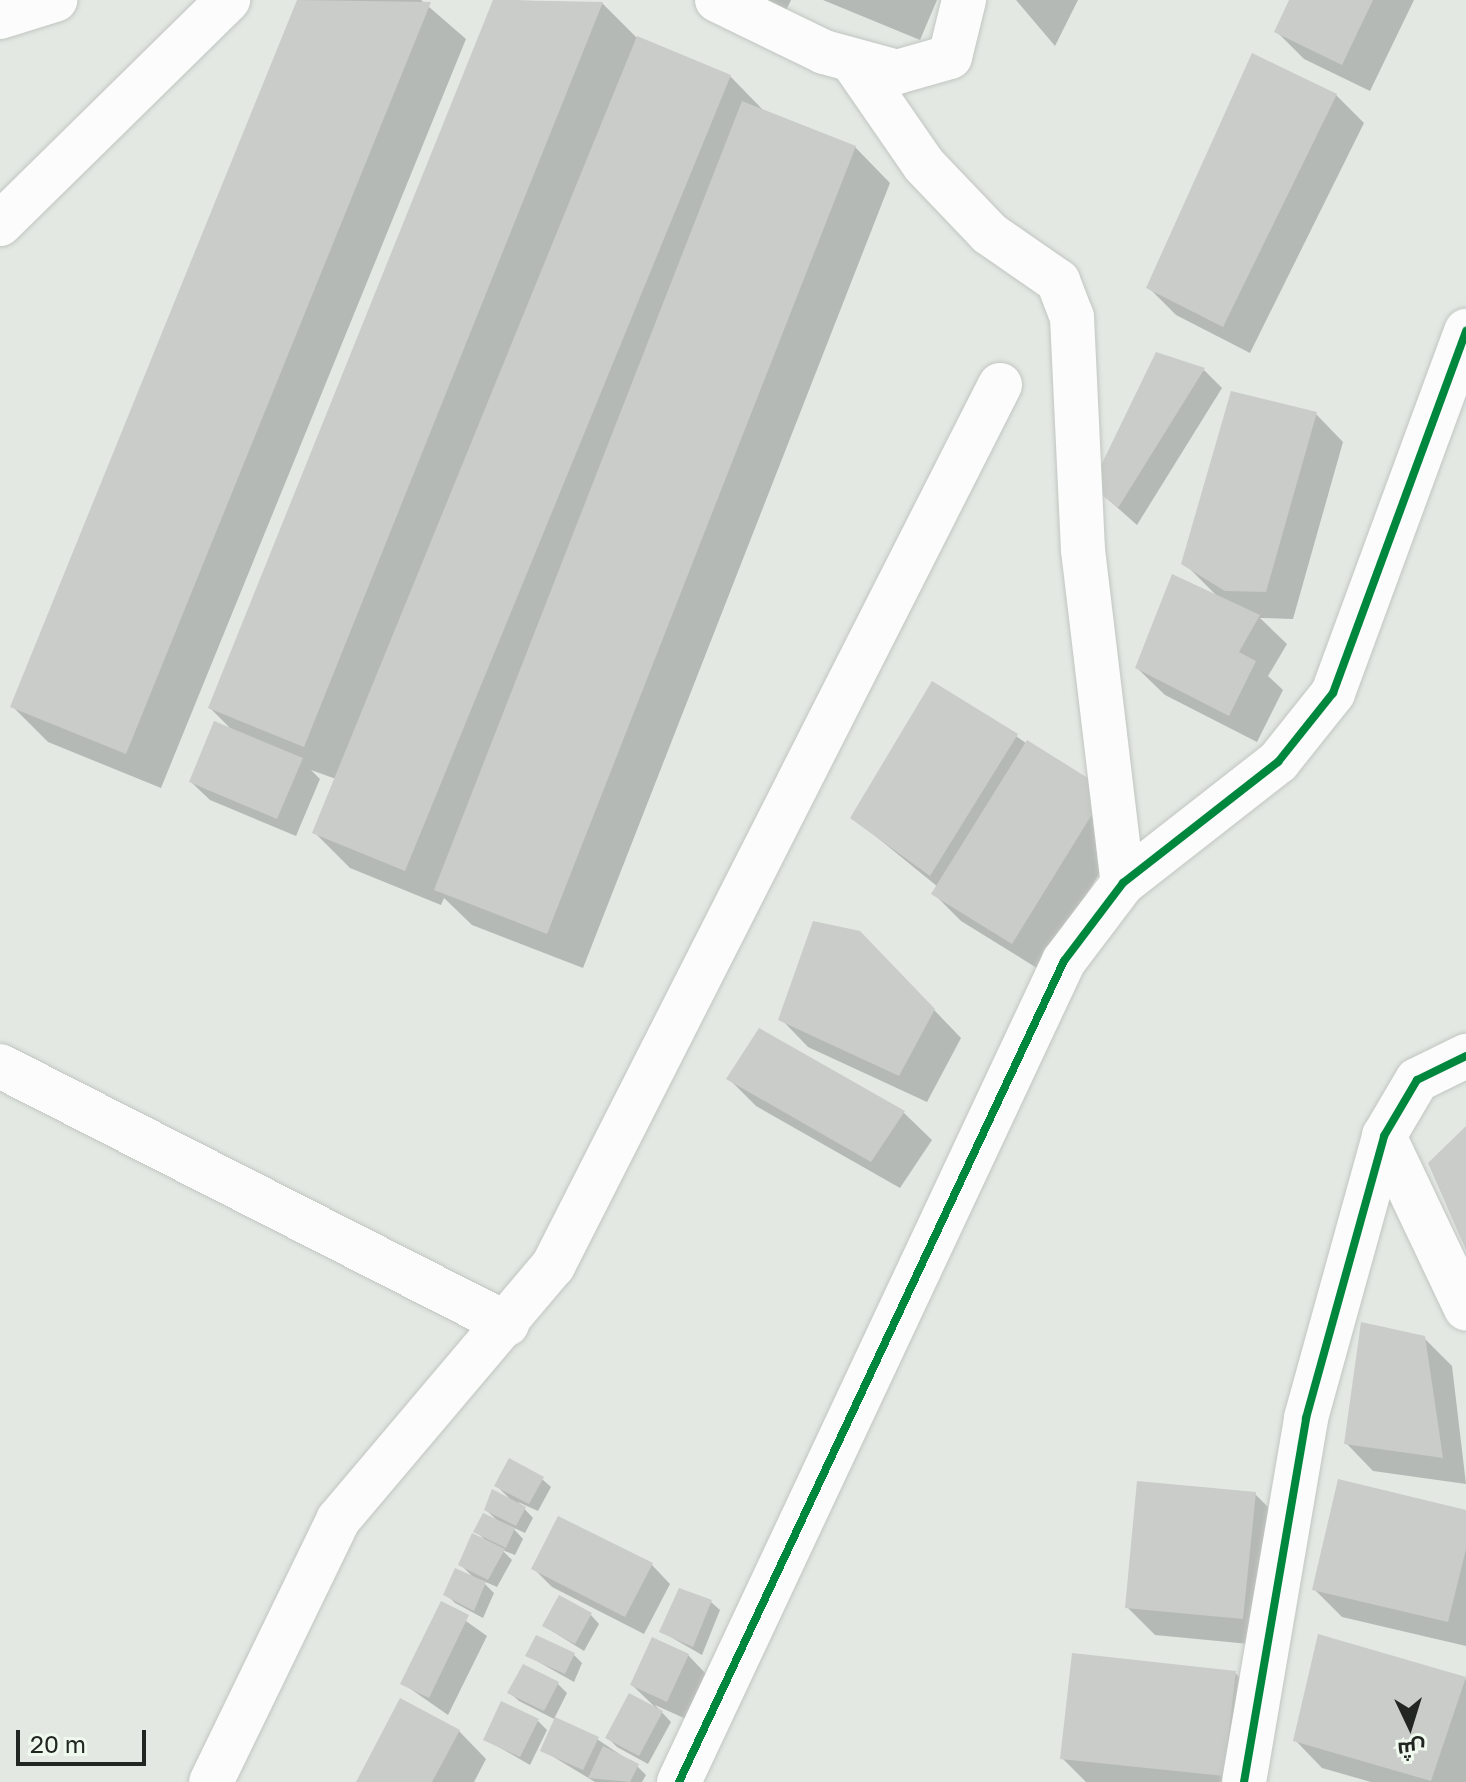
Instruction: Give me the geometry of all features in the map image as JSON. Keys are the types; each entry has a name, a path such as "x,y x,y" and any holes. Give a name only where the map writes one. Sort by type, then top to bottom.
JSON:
{"street":[{"path":"0,17 55,0"},
{"path":"0,224 228,0"},
{"path":"717,0 855,65 907,72 943,63 957,42 964,0"},
{"path":"855,65 924,165 990,234 1058,281 1072,317 1083,550 1123,883"},
{"path":"679,1782 1004,1078 1064,961 1123,883 1278,762 1318,718 1466,331"},
{"path":"211,1782 338,1520 553,1266 1000,385"},
{"path":"1244,1782 1306,1418 1384,1136 1417,1080 1466,1056"},
{"path":"0,1066 507,1324"},
{"path":"1384,1136 1466,1309"}],"building":[{"path":"297,0 431,2 126,754 10,707"},
{"path":"493,0 603,2 304,747 208,708"},
{"path":"1289,0 1373,0 1342,65 1274,32"},
{"path":"637,36 731,75 405,871 312,833"},
{"path":"1252,53 1337,94 1223,327 1146,288"},
{"path":"742,101 856,146 547,934 434,890"},
{"path":"1156,352 1205,368 1118,508 1091,486"},
{"path":"1231,391 1317,412 1266,592 1225,591 1181,564"},
{"path":"1172,574 1260,615 1239,652 1256,661 1229,716 1135,668"},
{"path":"932,681 1018,734 930,876 850,818"},
{"path":"214,721 303,758 277,819 189,782"},
{"path":"1027,740 1107,790 1012,944 931,894"},
{"path":"813,921 860,931 935,1009 899,1076 778,1020"},
{"path":"759,1028 905,1111 871,1162 726,1079"},
{"path":"1466,1126 1466,1250 1428,1163"},
{"path":"1361,1322 1425,1336 1443,1458 1344,1444"},
{"path":"509,1458 544,1477 529,1504 494,1486"},
{"path":"1338,1479 1466,1510 1466,1549 1448,1622 1312,1590"},
{"path":"1137,1481 1256,1492 1243,1619 1125,1608"},
{"path":"492,1489 526,1507 516,1526 484,1510"},
{"path":"483,1513 515,1528 506,1548 473,1532"},
{"path":"558,1516 653,1563 625,1617 531,1569"},
{"path":"472,1533 505,1549 488,1580 458,1565"},
{"path":"455,1568 486,1582 474,1611 443,1595"},
{"path":"679,1588 712,1600 693,1647 659,1632"},
{"path":"559,1595 592,1613 575,1644 542,1626"},
{"path":"441,1601 469,1615 429,1698 400,1684"},
{"path":"1318,1634 1466,1677 1431,1781 1293,1741"},
{"path":"536,1635 575,1653 565,1674 525,1656"},
{"path":"652,1637 689,1654 667,1702 630,1685"},
{"path":"1072,1653 1236,1671 1224,1776 1060,1759"},
{"path":"523,1664 559,1682 544,1711 507,1693"},
{"path":"629,1693 663,1711 639,1756 605,1738"},
{"path":"400,1698 460,1730 432,1782 356,1782"},
{"path":"501,1701 539,1719 520,1757 483,1740"},
{"path":"555,1717 599,1737 583,1770 540,1751"},
{"path":"603,1746 639,1764 630,1782 588,1778"}],"cycle path":[{"path":"679,1782 1064,961 1123,883 1278,762 1333,693 1466,331"},
{"path":"1244,1782 1306,1418 1384,1136 1417,1080 1466,1056"}]}
